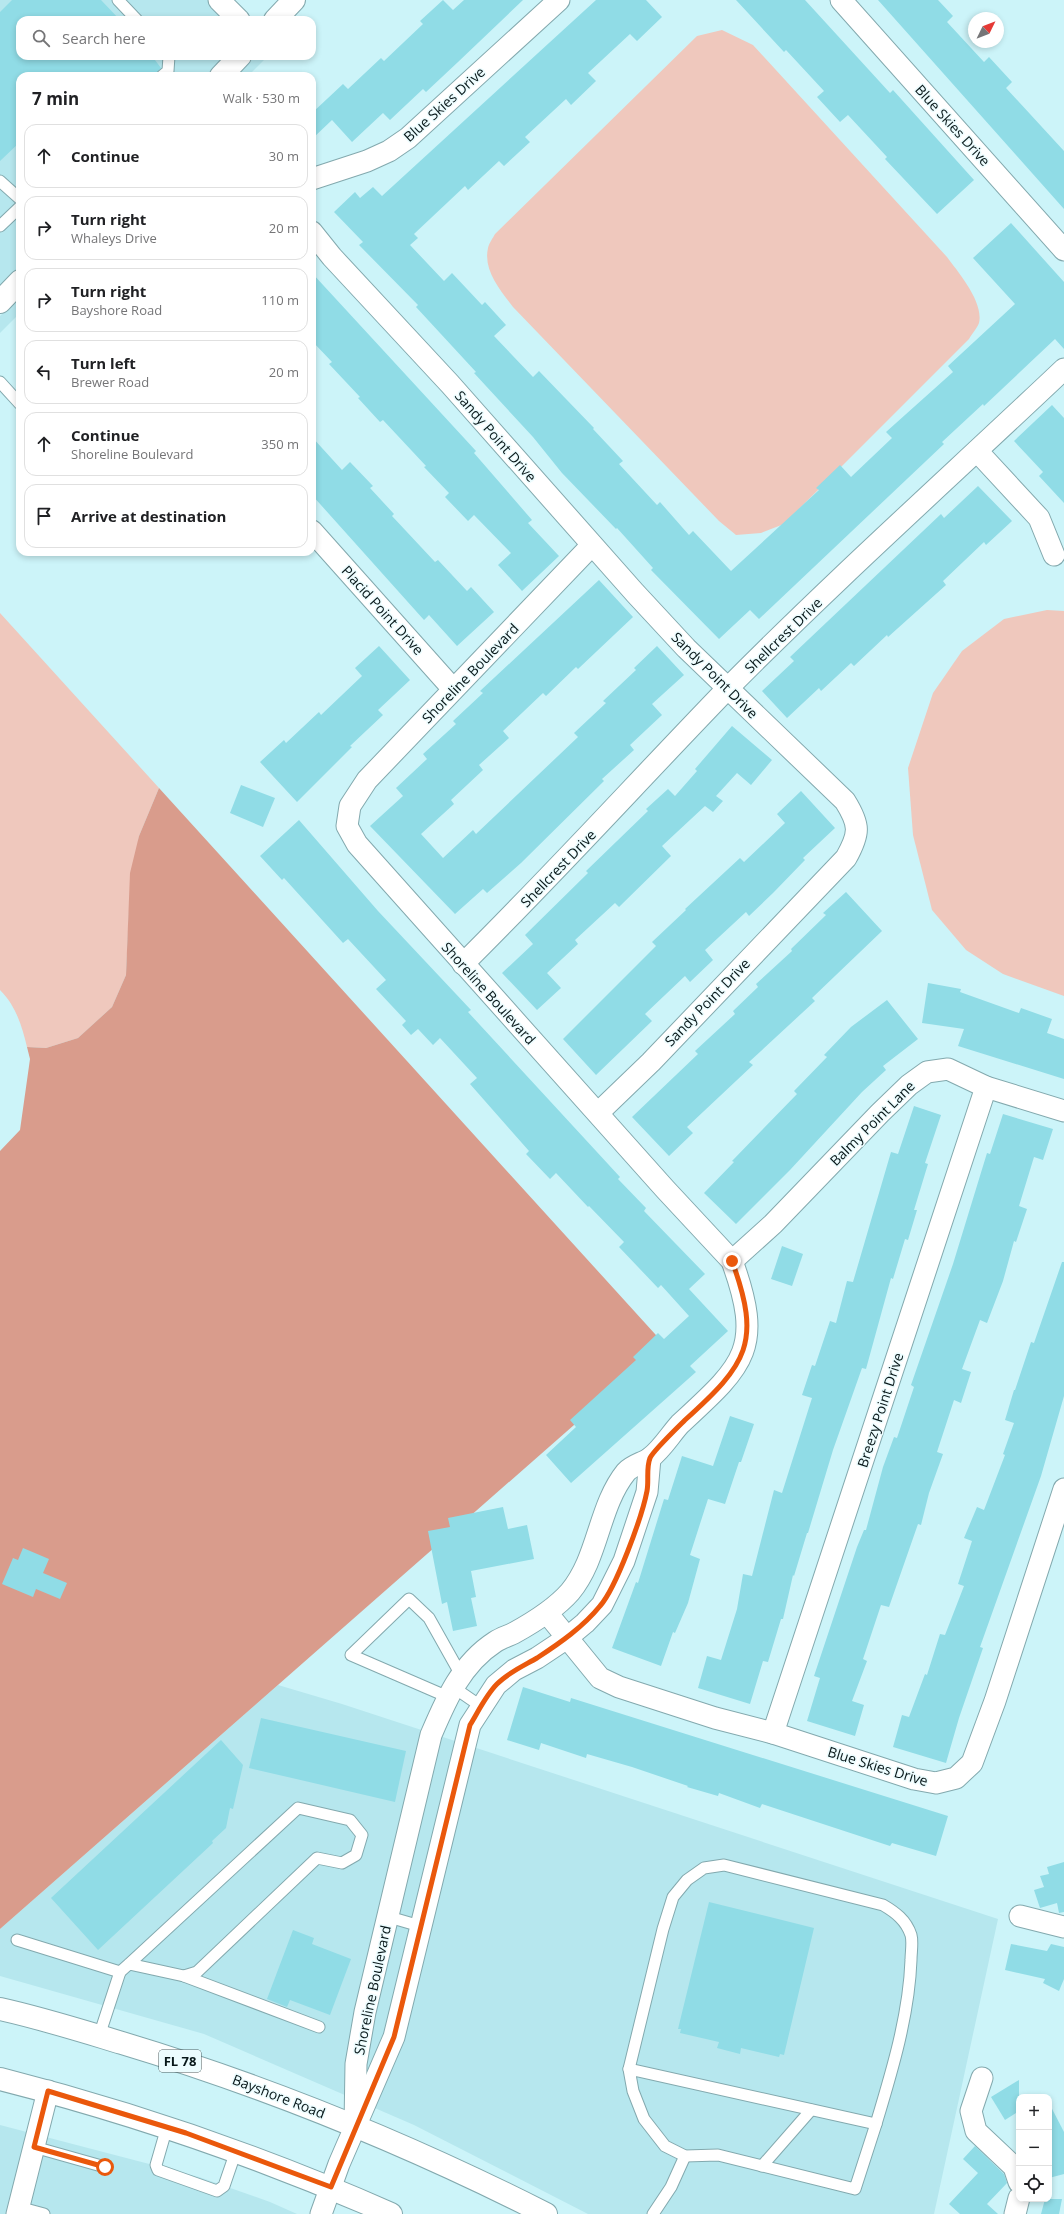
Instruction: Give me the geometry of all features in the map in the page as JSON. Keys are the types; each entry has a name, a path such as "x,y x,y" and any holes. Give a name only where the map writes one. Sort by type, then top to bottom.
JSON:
{"main road":[{"path":"279,16 294,0"},
{"path":"225,72 236,60"},
{"path":"0,302 16,285"},
{"name":"Bayshore Road","path":"0,2009 99,2036 242,2081 402,2144 546,2214"},
{"path":"0,2079 48,2091 167,2127 331,2187 391,2214"}],"street":[{"path":"219,0 235,16"},
{"name":"Blue Skies Drive","path":"316,179 367,161 389,151 408,138 559,0"},
{"name":"Blue Skies Drive","path":"841,0 1064,250"},
{"name":"Sandy Point Drive","path":"316,237 332,257 450,384 592,545 686,648 845,801 856,819 856,840 846,858 651,1062 598,1113"},
{"name":"Shellcrest Drive","path":"463,964 518,910 728,688 826,593 1064,369"},
{"path":"977,451 1039,518 1054,555"},
{"name":"Placid Point Drive","path":"316,535 453,689"},
{"name":"Shoreline Boulevard","path":"355,2126 356,2064 365,2012 389,1917 430,1735 454,1686 479,1655 496,1642 547,1613 570,1592 584,1571 608,1505 627,1471 650,1458 679,1426 714,1394 730,1376 742,1357 747,1336 747,1316 744,1294 732,1261 664,1189 598,1113 356,844 347,826 350,806 367,780 592,545"},
{"name":"Balmy Point Lane","path":"732,1261 773,1224 880,1112 909,1085 927,1072 948,1070 986,1087 1064,1112"},
{"name":"Breezy Point Drive","path":"773,1732 986,1087"},
{"name":"Shoreline Boulevard","path":"355,2126 394,2037 470,1725 496,1685 514,1670 537,1658 566,1638 585,1623 602,1604 624,1561 647,1492 650,1458"},
{"name":"Blue Skies Drive","path":"547,1613 600,1678 619,1687 715,1718 773,1732 914,1779 936,1783 956,1778 972,1763 995,1701 1064,1489"},
{"path":"1020,1916 1064,1927"},
{"path":"982,2078 971,2111 976,2131 1014,2167 1016,2173"},
{"path":"18,2211 48,2091"},
{"path":"321,2214 355,2126"},
{"path":"1015,2214 1018,2202"}],"lane":[{"path":"118,0 133,16"},
{"path":"166,72 168,70 169,60"},
{"path":"0,181 16,195"},
{"path":"0,226 16,211"},
{"path":"0,382 16,400"},
{"path":"454,1686 429,1618 409,1599 351,1655 454,1686 482,1707"},
{"path":"99,2036 120,1972 298,1808 350,1820 362,1835 356,1855 342,1864 317,1858 197,1972 184,1976"},
{"path":"724,1866 883,1904 895,1912 905,1922 911,1937 907,2004 887,2088 855,2189 718,2156 685,2156 665,2146 644,2119 632,2091 629,2069 663,1929 673,1897 687,1880 704,1868 724,1866"},
{"path":"389,1917 420,1926"},
{"path":"17,1940 120,1972"},
{"path":"129,1964 184,1976 319,2027"},
{"path":"629,2069 876,2124"},
{"path":"762,2166 811,2110"},
{"path":"167,2127 156,2165 158,2170 217,2191 224,2186 236,2151"},
{"path":"34,2147 105,2167"},
{"path":"653,2214 671,2187 685,2156"},
{"path":"18,2211 44,2214"}],"shaded area":[{"path":"0,0 212,0 227,16 16,16 16,60 222,60 211,72 16,72 16,271 0,288"},
{"path":"722,30 753,45 947,257 969,288 978,306 980,315 979,323 969,339 784,524 761,533 736,535 719,521 513,307 503,294 490,272 487,256 490,242 495,234 697,36"},
{"path":"250,60 264,60 252,72 238,72"},
{"path":"16,300 16,317 0,333 0,316"},
{"path":"1047,610 1064,611 1064,996 1003,974 966,950 932,910 913,835 908,768 933,693 962,651 1004,619"},
{"path":"0,613 159,788 139,836 129,910 126,975 112,1007 78,1038 46,1048 27,1047 18,1017 6,996 0,990"},
{"path":"159,788 665,1345 0,1929 0,1151 20,1130 30,1059 27,1047 46,1048 78,1038 112,1007 126,975 130,873 139,836"},
{"path":"278,1685 342,1704 998,1919 934,2214 588,2214 414,2125 204,2034 0,1976 0,1929"},
{"path":"0,2125 199,2177 270,2202 297,2214 0,2214"}],"building":[{"path":"12,0 101,0 116,16 16,16 16,60 155,60 161,68 158,72 16,72 16,146 0,161 0,12"},
{"path":"443,0 453,10 464,0 523,0 426,92 423,89 390,120 383,113 352,142 332,120 316,135 316,109 343,84 348,89 381,58 384,61 423,24 420,21"},
{"path":"596,0 646,0 662,17 637,41 630,34 588,73 596,81 571,105 566,99 525,137 530,142 504,166 499,161 468,190 465,186 414,234 418,238 410,245 444,281 452,273 482,305 485,302 506,325 494,336 533,377 539,371 594,428 593,429 623,461 619,464 657,505 660,502 689,535 693,531 731,571 819,490 816,488 840,465 851,477 892,438 886,432 953,372 948,366 1015,304 973,258 1011,223 1064,282 1064,349 1055,339 984,406 983,404 942,442 944,444 759,619 750,610 719,639 651,570 653,568 617,528 616,529 562,473 533,437 474,373 476,372 416,307 418,305 359,245 363,242 334,212 355,192 360,198 373,187 382,196"},
{"path":"736,0 805,0 890,93 893,90 974,180 937,214 885,159 887,157 848,115 840,122 817,97 824,91 786,50 784,52"},
{"path":"878,0 938,0 953,16 947,22 968,45 968,48 971,48 984,62 989,57 1012,82 1006,88 1064,151 1064,209"},
{"path":"316,277 476,451 474,453 532,520 528,523 559,556 522,591 498,565 511,553 474,515 468,521 445,497 449,493 383,420 380,422 358,398 360,397 329,364 332,362 316,345"},
{"path":"1052,405 1064,418 1064,503 1039,476 1043,472 1014,441"},
{"path":"316,441 342,470 350,462 373,486 370,488 394,514 392,516 435,562 438,560 467,591 471,587 494,612 457,646 429,615 424,620 316,499"},
{"path":"978,486 1012,521 986,545 984,542 943,581 946,585 888,637 887,635 854,666 851,663 821,691 819,688 787,718 762,691 794,661 790,657 941,514 944,518"},
{"path":"599,580 633,617 578,669 576,667 546,696 543,693 503,731 509,738 479,765 483,770 451,800 454,804 421,834 443,858 473,830 476,834 578,737 574,733 606,703 603,701 636,670 634,668 657,646 684,675 652,704 662,715 630,745 634,750 602,779 604,781 521,863 487,893 483,889 455,914 370,826 403,796 396,788 427,759 423,754 456,724 453,721 483,693 480,691"},
{"path":"379,646 410,680 378,710 383,715 350,746 352,747 297,802 260,762 284,740 286,743 319,712 321,715 362,676 355,668"},
{"path":"732,726 772,760 751,785 737,773 716,796 723,801 713,812 705,806 662,846 671,856 619,907 615,903 575,940 578,944 547,973 561,988 537,1010 502,973 533,944 525,935 588,873 586,871 648,811 646,809 668,789 675,796 697,771 695,769"},
{"path":"241,785 275,798 263,827 230,813"},
{"path":"801,791 835,828 803,858 805,860 749,916 746,912 705,950 713,960 690,982 685,976 645,1014 652,1021 596,1075 563,1039 656,946 652,942 686,910 685,909 740,858 744,862 785,823 777,814"},
{"path":"299,820 378,911 471,1010 468,1012 620,1177 618,1179 646,1208 644,1211 705,1274 689,1289 728,1331 690,1366 696,1372 571,1483 546,1455 576,1427 570,1420 636,1360 633,1357 658,1333 664,1339 689,1316 661,1285 658,1288 619,1247 624,1242 556,1173 550,1179 526,1154 529,1151 470,1084 477,1078 440,1038 433,1045 418,1029 411,1035 402,1025 406,1021 376,989 386,980 348,939 343,943 284,878 282,880 260,856"},
{"path":"846,892 882,931 812,998 815,1001 749,1062 753,1065 687,1127 693,1133 669,1156 632,1117 698,1054 695,1051 735,1014 733,1011 758,987 756,984 792,951 791,949 826,915 823,913"},
{"path":"928,983 961,989 960,992 1019,1013 1021,1008 1052,1019 1047,1033 1064,1039 1064,1079 958,1046 964,1029 922,1023"},
{"path":"887,1000 918,1039 883,1066 886,1070 862,1092 790,1170 736,1224 704,1193 734,1162 732,1161 797,1094 794,1091 827,1057 824,1055 851,1027"},
{"path":"914,1106 941,1115 925,1163 928,1164 914,1210 917,1210 908,1240 905,1239 893,1279 891,1278 866,1369 862,1368 833,1450 808,1533 794,1576 793,1575 783,1619 781,1619 768,1662 763,1661 750,1704 698,1688 707,1656 721,1660 737,1609 743,1574 752,1576 774,1490 782,1493 812,1398 802,1395 812,1365 815,1366 830,1321 836,1323 847,1281 853,1282 891,1152 898,1154"},
{"path":"1003,1114 1053,1129 1043,1160 1034,1157 1019,1206 1027,1209 1016,1242 1014,1241 1003,1281 987,1323 980,1320 962,1369 971,1372 961,1403 954,1400 937,1452 943,1454 929,1493 921,1525 918,1524 889,1607 881,1605 863,1659 867,1661 852,1701 864,1705 855,1736 807,1721 820,1678 814,1676 857,1547 864,1530 866,1530 883,1467 894,1437 897,1438 914,1387 911,1385 953,1264 987,1153 990,1154"},
{"path":"782,1246 803,1254 792,1286 771,1279"},
{"path":"1062,1262 1064,1262 1064,1396 1041,1476 980,1647 983,1648 959,1718 946,1763 893,1747 902,1715 909,1717 925,1674 927,1675 940,1634 945,1635 964,1586 958,1584 972,1541 964,1538 977,1507 984,1510 1005,1455 1003,1454 1014,1423 1005,1420 1031,1342 1034,1343"},
{"path":"730,1416 754,1424 725,1504 708,1499 690,1555 700,1559 688,1603 675,1633 673,1632 661,1666 612,1648 636,1582 638,1583 664,1499 668,1500 682,1456 713,1466"},
{"path":"503,1507 508,1529 527,1525 534,1559 471,1571 476,1597 471,1598 477,1626 453,1631 447,1602 442,1604 428,1531 450,1527 448,1518"},
{"path":"23,1548 49,1559 43,1573 67,1583 60,1599 36,1589 33,1597 2,1584 13,1558 18,1560"},
{"path":"523,1687 570,1702 571,1698 948,1816 936,1856 892,1843 890,1846 762,1804 760,1808 719,1793 718,1796 687,1787 688,1786 632,1767 587,1754 586,1758 541,1743 539,1750 507,1740"},
{"path":"261,1718 406,1751 395,1802 249,1768"},
{"path":"221,1740 243,1765 233,1809 230,1808 226,1828 212,1841 213,1843 98,1950 51,1898"},
{"path":"1064,1862 1064,1912 1059,1913 1057,1903 1040,1908 1034,1890 1044,1887 1040,1876 1049,1874 1047,1867"},
{"path":"709,1902 814,1928 784,2055 780,2054 779,2057 741,2048 740,2054 717,2048 719,2042 680,2033 681,2029 678,2029"},
{"path":"293,1930 314,1938 312,1944 351,1959 330,2015 290,2000 287,2007 267,1999"},
{"path":"1011,1944 1047,1951 1051,1944 1064,1947 1064,1979 1059,1991 1043,1983 1045,1979 1005,1970"},
{"path":"1019,2080 1019,2094 1016,2094 1016,2113 1005,2120 991,2097"},
{"path":"1052,2109 1064,2132 1064,2174 1052,2177"},
{"path":"975,2146 1004,2174 1007,2183 987,2204 998,2214 960,2214 949,2204 978,2173 963,2159"},
{"path":"1052,2199 1062,2199 1059,2214 1041,2214 1044,2202 1052,2202"}],"route":[{"path":"105,2167 34,2147 48,2091 186,2133 331,2187 339,2164 394,2037 470,1725 496,1685 514,1670 537,1658 566,1638 585,1623 602,1604 624,1561 647,1492 650,1458 679,1426 714,1394 730,1376 742,1357 747,1336 747,1316 744,1294 732,1261"}]}
